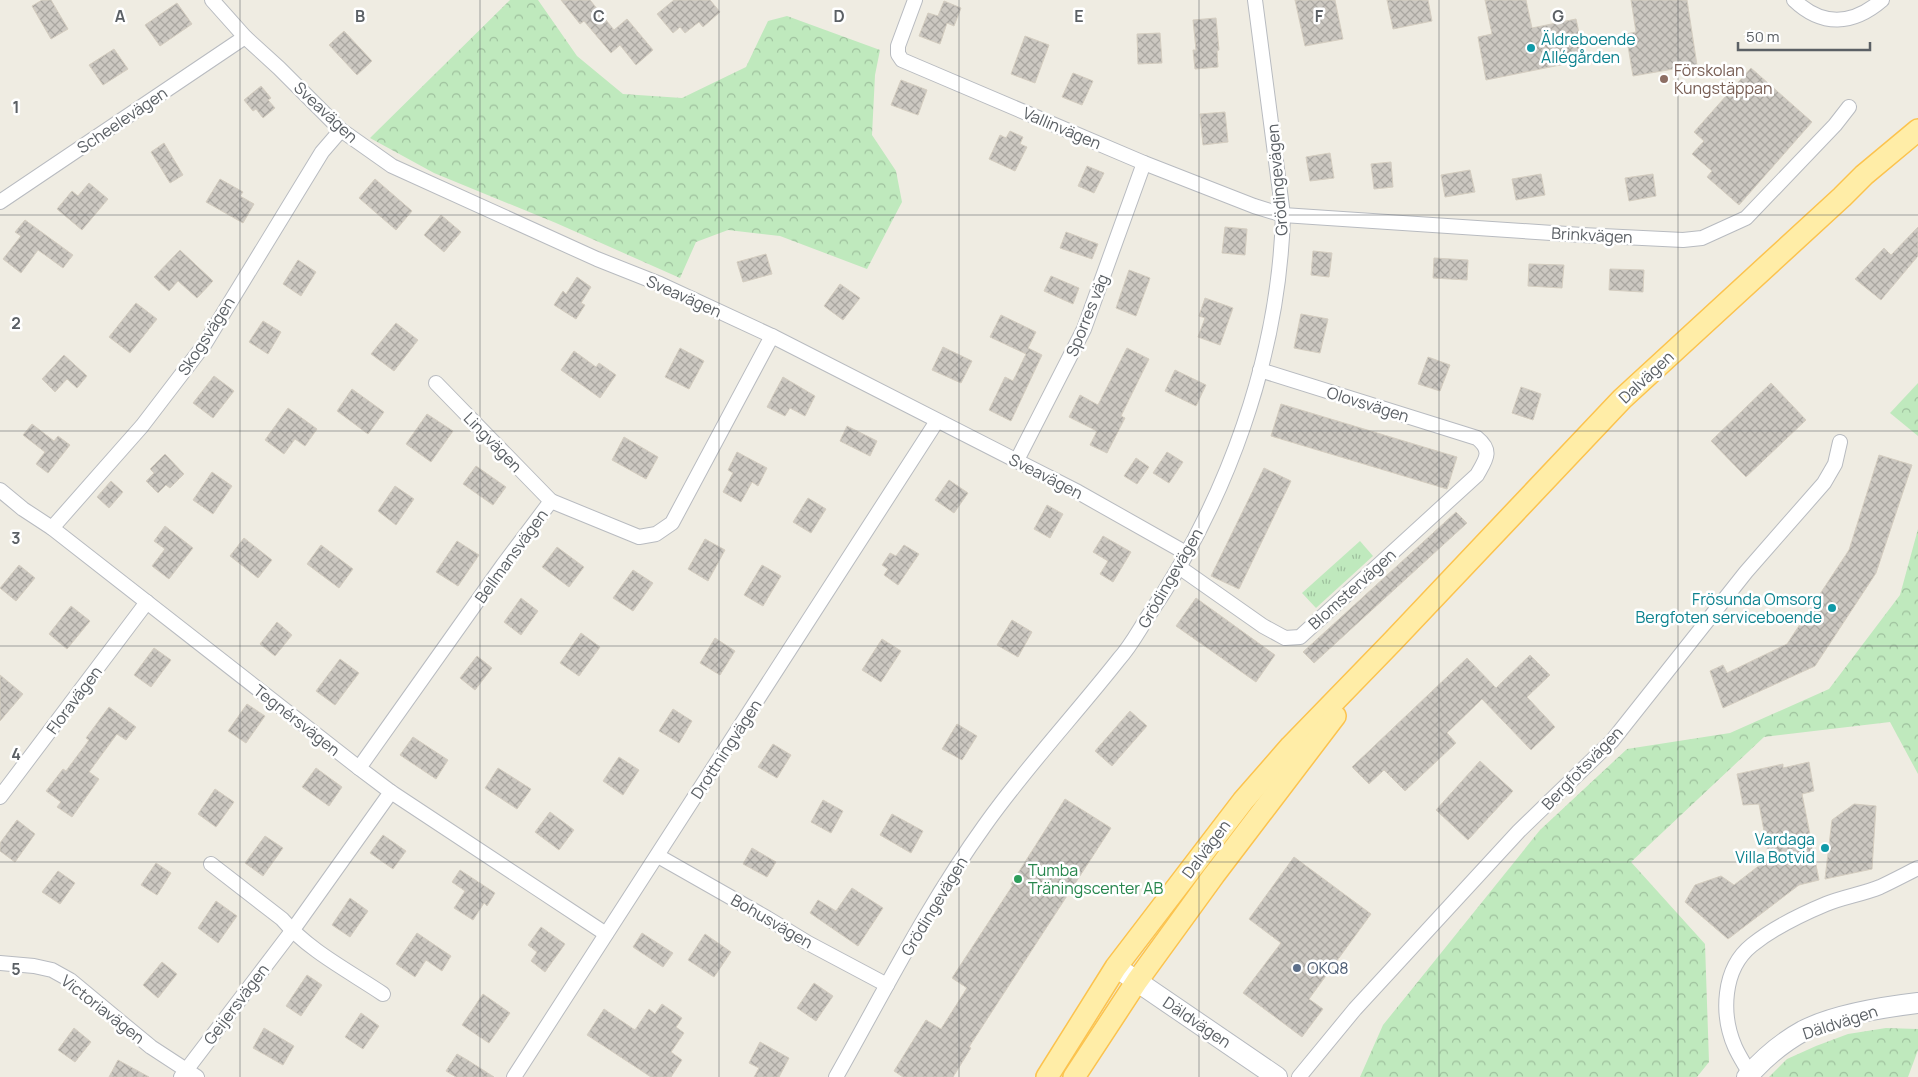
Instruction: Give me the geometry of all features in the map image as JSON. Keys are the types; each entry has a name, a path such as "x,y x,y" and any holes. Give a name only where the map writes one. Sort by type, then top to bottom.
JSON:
{"main road":[{"path":"1864,175 1918,122"},
{"name":"Dalvägen","path":"1047,1077 1116,967 1243,801 1291,746 1622,399 1835,204 1864,175 1918,130"},
{"name":"Dalvägen","path":"1074,1077 1137,981 1214,875 1392,642"}],"street":[{"name":"Sveavägen","path":"212,0 244,37 279,68 341,130 392,166 588,255 660,284 772,336 1016,460 1139,525 1186,553"},
{"name":"Vallinvägen","path":"915,0 898,46 898,54 902,60 1144,163 1254,206 1283,214"},
{"name":"Grödingevägen","path":"836,1077 886,985 947,881 985,824 1054,735 1120,658 1164,594 1219,488 1240,433 1260,370 1276,302 1281,260 1283,214 1255,0"},
{"path":"1799,5 1819,17 1832,20 1859,16 1882,0"},
{"name":"Scheelevägen","path":"0,202 244,37"},
{"name":"Brinkvägen","path":"1283,214 1582,235 1683,240 1702,238 1746,218 1850,107"},
{"name":"Skogsvägen","path":"52,528 142,426 204,345 322,152 341,130"},
{"name":"Sporres väg","path":"1016,460 1084,330 1144,163"},
{"name":"Bellmansvägen","path":"359,768 503,565 551,501 639,537 656,534 672,523 772,336"},
{"name":"Olovsvägen","path":"1260,370 1477,438"},
{"name":"Lingvägen","path":"436,383 551,501"},
{"name":"Drottningvägen","path":"514,1077 937,421"},
{"name":"Blomstervägen","path":"1179,566 1263,626 1285,638 1300,637 1477,475 1484,462 1487,450 1484,444 1477,438"},
{"name":"Bergfotsvägen","path":"1299,1077 1355,1009 1520,831 1612,742 1746,572 1824,484 1835,464 1840,442"},
{"name":"Tegnérsvägen","path":"0,490 23,509 52,528 391,792 606,934"},
{"name":"Floravägen","path":"0,797 147,602"},
{"name":"Geijersvägen","path":"188,1075 391,792"},
{"name":"Bohusvägen","path":"658,856 808,943 886,985"},
{"path":"212,864 282,919 306,943 383,994"},
{"path":"1749,1075 1735,1047 1728,1024 1726,1009 1731,975 1741,957 1752,945 1803,915 1826,904 1881,886 1918,868"},
{"name":"Victoriavägen","path":"0,963 52,970 70,980 188,1075"},
{"name":"Däldvägen","path":"1116,967 1277,1077"},
{"name":"Däldvägen","path":"1749,1075 1770,1055 1804,1030 1856,1013 1918,1003"}],"green space":[{"path":"510,0 538,0 577,56 623,94 682,98 746,67 768,21 787,16 880,50 875,75 872,135 896,171 902,202 867,269 780,236 728,230 696,242 680,278 556,223 434,173 370,138"},
{"path":"1918,383 1918,436 1890,413"},
{"path":"1918,529 1918,774 1890,722 1764,737 1631,862 1705,944 1709,1062 1697,1077 1360,1077 1383,1025 1540,830 1627,749 1730,733 1829,689 1900,595"},
{"path":"1360,541 1373,556 1316,608 1302,593"},
{"path":"1886,1028 1918,1029 1918,1050 1908,1077 1769,1077 1787,1059 1816,1046 1848,1034"}],"building":[{"path":"42,0 51,0 68,29 51,39 32,6"},
{"path":"561,0 590,0 614,30 627,19 653,50 636,65 620,45 611,53 584,21 580,24"},
{"path":"674,0 710,0 720,12 703,27 699,22 685,33 680,27 673,33 657,14"},
{"path":"1295,0 1335,0 1343,39 1305,46"},
{"path":"1387,0 1428,0 1432,21 1393,29"},
{"name":"Äldreboende Allégården","path":"1485,0 1526,0 1532,28 1576,19 1585,60 1486,80 1478,37 1492,34"},
{"path":"1631,0 1687,0 1697,65 1633,76 1626,34 1636,32"},
{"path":"944,1 961,8 954,26 947,23 940,44 919,36 928,13 938,16"},
{"path":"177,3 192,24 160,46 145,25"},
{"path":"1216,18 1219,50 1217,51 1218,67 1195,69 1193,50 1196,50 1193,20"},
{"path":"344,31 372,61 357,75 329,45"},
{"path":"1160,33 1162,63 1138,64 1137,34"},
{"path":"1025,36 1049,45 1035,83 1011,74"},
{"path":"114,49 128,69 103,85 89,65"},
{"path":"1751,68 1812,122 1739,205 1707,177 1712,171 1692,154 1704,141 1694,132"},
{"path":"1073,73 1093,81 1082,105 1062,97"},
{"path":"901,80 927,90 918,115 891,105"},
{"path":"261,86 271,98 268,100 275,108 263,118 256,109 253,111 244,100"},
{"path":"1225,112 1228,142 1203,145 1200,114"},
{"path":"1010,131 1023,137 1020,144 1027,147 1015,171 989,159 1000,135 1006,138"},
{"path":"164,143 183,175 170,183 151,152"},
{"path":"1330,153 1334,178 1310,181 1306,157"},
{"path":"1391,162 1393,187 1374,189 1371,164"},
{"path":"1087,166 1104,173 1094,193 1078,186"},
{"path":"1470,170 1475,192 1445,197 1441,175"},
{"path":"1541,174 1545,195 1516,200 1512,179"},
{"path":"1653,174 1656,196 1629,201 1625,178"},
{"path":"220,179 243,192 240,196 254,204 243,223 206,202"},
{"path":"375,179 412,211 396,230 359,198"},
{"path":"89,183 108,199 82,230 57,209 72,191 78,196"},
{"path":"441,215 461,232 444,252 424,235"},
{"path":"25,220 73,255 63,268 38,250 21,273 3,259 21,236 15,232"},
{"path":"1225,227 1247,229 1245,255 1222,253"},
{"path":"1918,227 1918,256 1881,300 1855,279 1884,248 1891,255"},
{"path":"1066,232 1098,244 1092,259 1060,248"},
{"path":"180,250 213,281 197,298 178,281 169,291 154,277"},
{"path":"1313,251 1332,253 1329,277 1311,275"},
{"path":"766,254 772,274 743,282 737,262"},
{"path":"1434,258 1468,260 1467,280 1433,278"},
{"path":"298,260 316,272 301,296 283,284"},
{"path":"1529,264 1564,265 1562,288 1528,286"},
{"path":"1610,269 1644,270 1643,292 1609,290"},
{"path":"1129,270 1150,278 1136,316 1116,308"},
{"path":"1051,276 1079,288 1073,304 1044,291"},
{"path":"577,277 591,287 581,303 585,305 576,319 554,305 563,291 566,294"},
{"path":"840,284 860,298 843,320 824,306"},
{"path":"1205,298 1233,308 1220,345 1198,337 1205,318 1199,316"},
{"path":"136,303 157,319 130,353 109,337"},
{"path":"1301,314 1328,319 1320,353 1294,348"},
{"path":"1001,315 1036,332 1028,348 1042,355 1011,421 989,410 1005,377 1013,381 1026,354 990,337"},
{"path":"263,321 281,332 268,354 249,342"},
{"path":"396,323 418,340 394,371 371,354"},
{"path":"943,347 972,361 961,383 932,370"},
{"path":"680,348 704,361 689,389 665,377"},
{"path":"1127,348 1149,359 1121,416 1125,418 1107,453 1090,445 1097,431 1069,417 1080,395 1098,405"},
{"path":"574,351 596,367 599,363 616,375 600,398 561,370"},
{"path":"64,355 87,376 77,388 67,379 55,392 42,379"},
{"path":"1428,357 1450,365 1440,391 1418,384"},
{"path":"1175,370 1206,385 1196,406 1165,391"},
{"path":"214,376 234,391 213,418 193,403"},
{"path":"783,377 815,396 805,416 790,408 785,416 767,407"},
{"path":"1771,383 1806,420 1746,477 1711,441"},
{"path":"1521,387 1541,394 1533,420 1512,413"},
{"path":"352,389 384,412 368,434 337,411"},
{"path":"1281,404 1457,457 1447,489 1271,436"},
{"path":"288,408 317,429 305,446 295,439 284,454 265,440"},
{"path":"427,414 453,431 431,462 406,444"},
{"path":"32,424 54,441 58,436 70,445 48,473 36,464 45,452 23,435"},
{"path":"847,426 877,441 870,456 840,441"},
{"path":"624,437 658,457 646,479 612,460"},
{"path":"737,452 767,468 758,486 752,482 741,502 723,492 733,473 728,470"},
{"path":"1167,452 1183,462 1169,483 1153,473"},
{"path":"165,454 184,474 170,488 166,485 158,493 146,481 154,473 150,469"},
{"name":"Frösunda Omsorg Bergfoten serviceboende","path":"1879,455 1912,465 1876,573 1815,666 1723,708 1710,671 1723,665 1727,673 1787,644 1849,550"},
{"path":"1136,458 1149,467 1137,484 1124,476"},
{"path":"476,466 506,487 493,505 463,484"},
{"path":"1264,468 1291,481 1239,589 1211,576"},
{"path":"212,472 232,486 213,514 193,500"},
{"path":"949,480 968,493 954,513 935,500"},
{"path":"111,481 123,492 109,508 97,497"},
{"path":"395,486 414,499 396,525 378,511"},
{"path":"808,498 826,509 811,533 793,522"},
{"path":"1047,505 1063,514 1050,538 1034,529"},
{"path":"1456,512 1467,523 1314,663 1303,652"},
{"path":"165,526 193,548 169,579 152,566 165,549 154,541"},
{"path":"1103,536 1131,552 1113,582 1100,574 1108,561 1093,552"},
{"path":"244,538 272,560 258,578 230,556"},
{"path":"705,539 725,550 708,581 688,569"},
{"path":"457,541 479,555 458,586 436,572"},
{"path":"321,545 353,569 339,588 307,564"},
{"path":"904,545 919,554 898,585 884,575 888,569 882,565 890,553 896,556"},
{"path":"557,547 584,567 569,587 542,567"},
{"path":"19,565 35,578 16,601 0,588"},
{"path":"762,565 781,576 763,606 744,595"},
{"path":"633,570 653,583 633,611 613,598"},
{"path":"521,598 538,611 521,635 504,622"},
{"path":"1196,598 1275,655 1256,682 1176,626"},
{"path":"71,606 90,621 67,649 49,634"},
{"path":"1012,620 1032,632 1018,657 997,645"},
{"path":"277,622 292,635 275,656 260,644"},
{"path":"581,633 600,647 579,676 560,663"},
{"path":"715,638 735,651 720,675 700,663"},
{"path":"882,639 901,651 881,682 862,670"},
{"path":"154,648 171,660 151,687 134,675"},
{"path":"1530,655 1550,675 1527,697 1555,727 1531,750 1482,699 1447,733 1456,743 1405,791 1384,770 1369,784 1352,767 1467,658 1496,688"},
{"path":"477,656 492,668 475,690 460,678"},
{"path":"340,659 359,673 335,705 316,691"},
{"path":"0,675 23,694 0,721"},
{"path":"247,704 265,716 246,743 228,731"},
{"path":"109,707 136,727 126,740 117,734 89,772 99,779 72,817 57,807 61,802 46,791 63,769 66,771 89,740 86,738"},
{"path":"673,709 692,721 679,743 659,731"},
{"path":"1130,711 1147,726 1112,766 1095,751"},
{"path":"957,724 977,736 962,760 942,749"},
{"path":"413,737 448,760 436,779 400,755"},
{"path":"773,744 791,755 777,778 758,767"},
{"path":"619,757 639,770 623,795 603,781"},
{"path":"1480,761 1513,791 1468,840 1436,810"},
{"name":"Vardaga Villa Botvid","path":"1809,762 1814,791 1802,794 1819,880 1799,885 1728,939 1685,902 1695,885 1721,876 1734,885 1769,858 1759,804 1743,805 1737,774 1783,764 1783,768"},
{"path":"316,768 342,787 329,806 302,787"},
{"path":"498,768 531,789 517,809 485,788"},
{"path":"215,789 234,802 216,827 198,814"},
{"path":"1065,799 1111,828 969,1047 971,1048 953,1077 903,1077 894,1071 926,1020 941,1029 967,988 952,978 1013,885 1011,884"},
{"path":"823,800 843,811 831,833 811,822"},
{"path":"1854,804 1876,806 1872,869 1825,879 1832,820"},
{"path":"550,812 574,830 559,850 535,832"},
{"path":"892,814 923,831 911,853 880,835"},
{"path":"17,820 35,834 15,862 0,851 0,843"},
{"path":"383,835 406,851 393,869 370,853"},
{"path":"265,836 283,848 263,876 245,863"},
{"path":"752,848 776,862 767,877 743,864"},
{"name":"OKQ8","path":"1294,857 1371,914 1309,999 1323,1009 1302,1037 1243,993 1281,943 1249,919"},
{"path":"156,863 171,873 157,895 141,885"},
{"path":"460,870 495,893 487,906 484,903 473,920 454,908 465,891 452,882"},
{"path":"58,871 75,883 60,904 42,892"},
{"path":"852,888 883,908 858,946 810,913 818,900 836,911"},
{"path":"350,898 368,911 350,937 332,925"},
{"path":"216,901 237,916 218,943 198,928"},
{"path":"541,927 565,944 545,972 531,961 537,952 528,945"},
{"path":"417,933 451,956 442,971 426,960 415,977 396,964"},
{"path":"642,933 673,953 663,967 633,947"},
{"path":"705,934 731,952 714,977 688,960"},
{"path":"162,962 177,974 158,998 143,985"},
{"path":"307,975 322,985 301,1016 286,1006"},
{"path":"814,983 833,996 816,1021 797,1008"},
{"path":"483,994 510,1013 489,1043 462,1025"},
{"path":"662,1004 682,1018 676,1027 684,1033 671,1052 682,1060 671,1077 651,1077 587,1035 604,1009 635,1030 649,1009 655,1014"},
{"path":"361,1013 379,1026 363,1049 345,1037"},
{"path":"74,1028 91,1042 75,1062 58,1050"},
{"path":"264,1028 294,1046 283,1065 253,1048"},
{"path":"760,1042 789,1058 779,1077 754,1077 759,1068 749,1063"},
{"path":"457,1054 494,1077 456,1077 446,1071"},
{"path":"118,1060 149,1077 109,1077"}],"place":[{"name":"Äldreboende Allégården","path":"1531,48"},
{"name":"Förskolan Kungstäppan","path":"1664,79"},
{"name":"Frösunda Omsorg Bergfoten serviceboende","path":"1832,608"},
{"name":"Vardaga Villa Botvid","path":"1825,848"},
{"name":"Tumba Träningscenter AB","path":"1018,879"},
{"name":"OKQ8","path":"1297,968"}]}
